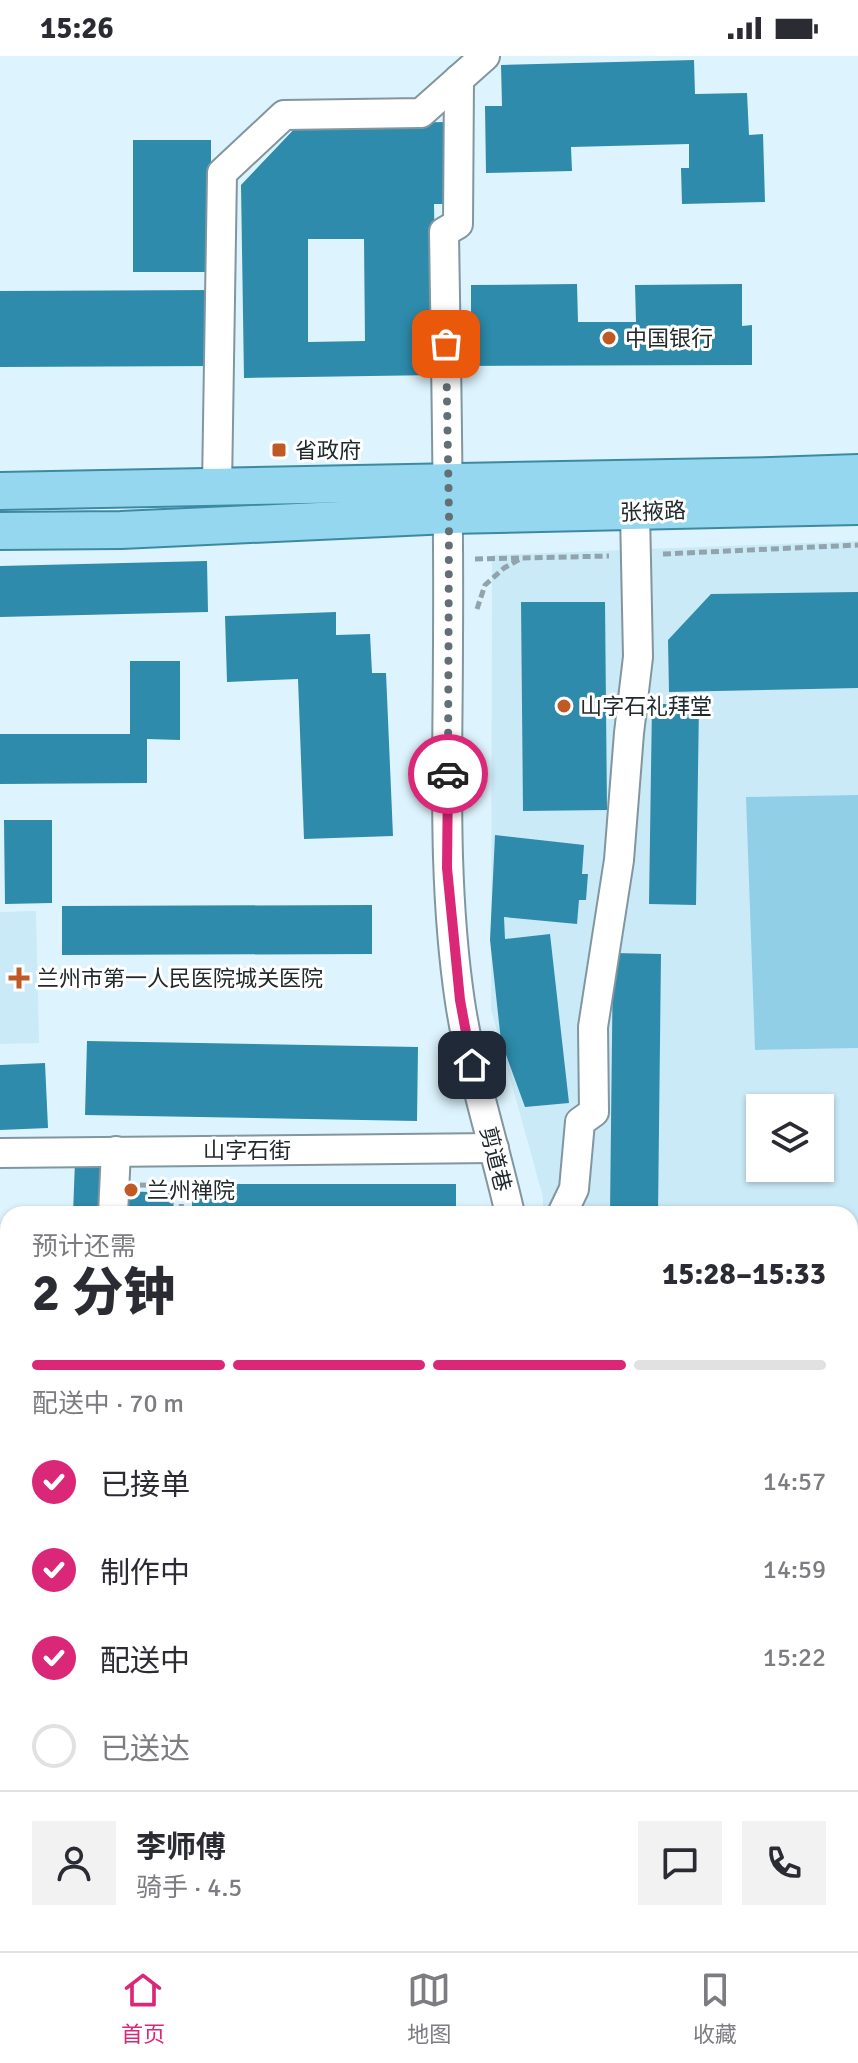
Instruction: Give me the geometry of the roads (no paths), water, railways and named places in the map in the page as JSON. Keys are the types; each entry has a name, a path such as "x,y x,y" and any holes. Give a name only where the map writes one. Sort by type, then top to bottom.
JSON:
{"main road":[{"path":"0,531 121,530 448,499 756,477 858,473"},
{"path":"0,491 217,487 448,499"},
{"name":"张掖路","path":"448,499 635,512 858,506"}],"street":[{"path":"217,487 222,173 284,115 421,113 485,56"},
{"name":"剪道巷","path":"459,79 458,224 444,232 449,560 447,868 460,1000 472,1065 508,1206"},
{"path":"566,1206 574,1189 580,1122 594,1112 593,1027 619,860 638,657 635,512"},
{"name":"山字石街","path":"0,1153 494,1148"},
{"path":"114,1206 116,1151"}],"place":[{"name":"中国银行","path":"609,338"},
{"name":"省政府","path":"279,450"},
{"name":"山字石礼拜堂","path":"564,706"},
{"name":"兰州市第一人民医院城关医院","path":"19,978"},
{"name":"兰州禅院","path":"131,1190"}]}
